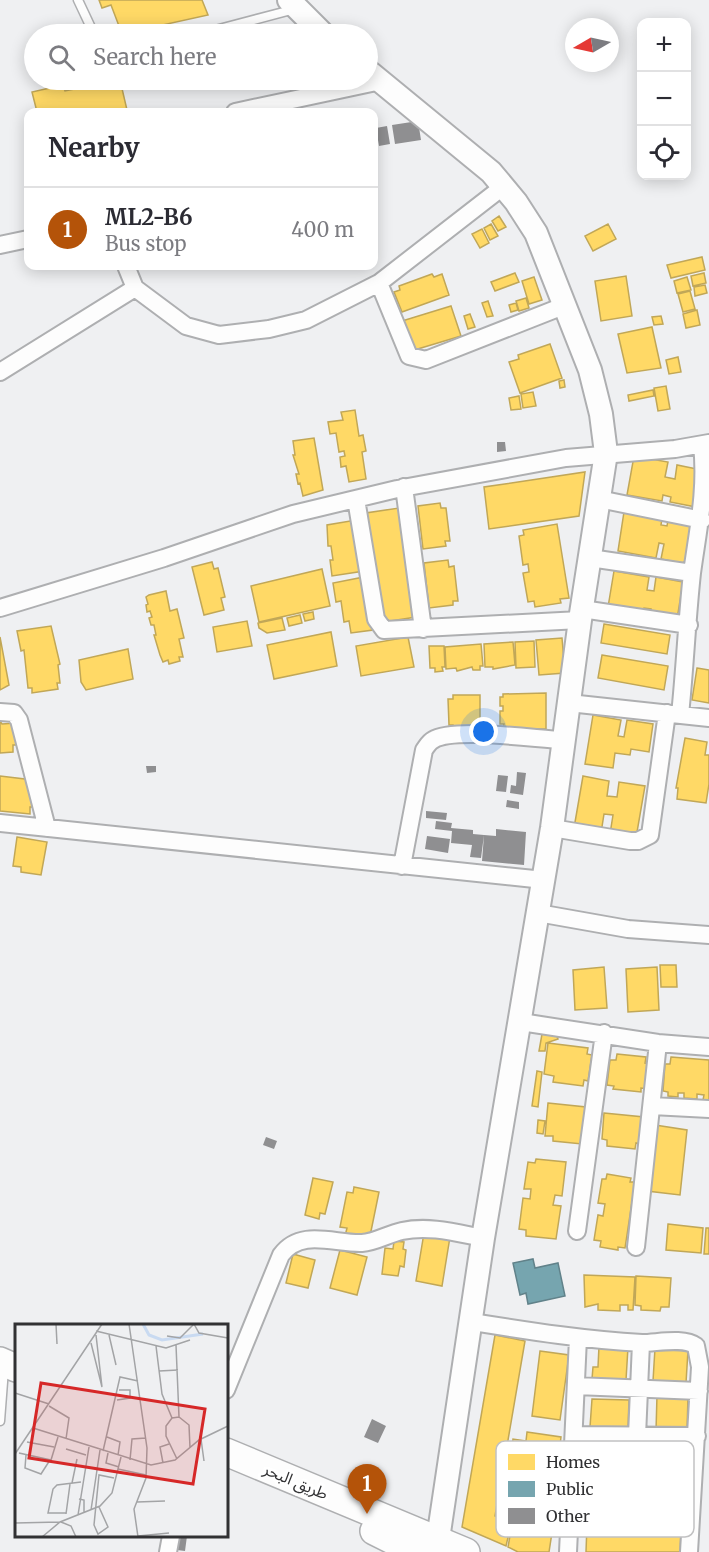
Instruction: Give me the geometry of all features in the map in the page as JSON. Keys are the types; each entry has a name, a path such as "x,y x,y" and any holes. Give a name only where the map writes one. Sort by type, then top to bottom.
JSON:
{"highway":[{"name":"طريق البحر","path":"228,1453 429,1548"},
{"name":"طريق البحر","path":"228,1465 429,1548 466,1552"}],"main road":[{"path":"292,4 313,24"},
{"path":"378,79 491,172 504,186 536,233 590,370 601,414 606,453 544,880 483,1238 472,1322 429,1548"}],"street":[{"path":"250,108 320,90"},
{"path":"128,270 135,288 186,326 219,335 269,329 306,320 379,283 504,186"},
{"path":"0,245 24,240"},
{"path":"379,283 409,356 416,360 426,360 566,305"},
{"path":"0,372 135,288"},
{"path":"0,608 164,558 293,514 404,487 521,465 606,453 705,444 702,520 692,573 689,625 650,835 638,841 630,841 552,828"},
{"path":"404,487 423,629"},
{"path":"599,498 702,520"},
{"path":"356,499 376,620 384,630 423,629 581,614 689,625"},
{"path":"590,558 692,573"},
{"path":"569,703 709,718"},
{"path":"0,712 14,713 19,720 47,828"},
{"path":"402,866 424,750 434,739 444,736 479,735 563,740"},
{"path":"0,823 544,880"},
{"path":"538,913 628,929 709,935"},
{"path":"521,1022 709,1047"},
{"path":"577,1231 604,1033"},
{"path":"636,1246 658,1042"},
{"path":"652,1106 709,1109"},
{"path":"228,1385 281,1255 294,1243 313,1239 367,1242 415,1229 440,1230 483,1238"},
{"path":"472,1322 578,1338 693,1344 704,1361 699,1391 694,1473"},
{"path":"574,1441 578,1338"},
{"path":"637,1436 641,1343"},
{"path":"576,1386 699,1391"},
{"path":"574,1435 697,1436"},
{"path":"168,1552 171,1537"},
{"path":"568,1552 569,1537"},
{"path":"689,1552 690,1537"}],"lane":[{"path":"78,0 89,24"},
{"path":"231,24 292,4"},
{"path":"0,1421 8,1358"}],"building: Homes":[{"path":"99,0 202,0 208,15 167,24 118,24 111,5 102,8"},
{"path":"122,90 127,108 36,108 32,92"},
{"path":"499,216 506,227 498,231 492,221"},
{"path":"491,224 498,236 490,240 484,228"},
{"path":"608,224 616,239 593,251 585,236"},
{"path":"482,229 489,243 480,248 472,234"},
{"path":"702,257 705,270 671,278 667,265"},
{"path":"515,273 519,282 495,291 491,282"},
{"path":"704,273 706,283 693,286 691,276"},
{"path":"432,274 434,277 442,274 449,295 402,312 394,292 400,290 399,286"},
{"path":"626,276 632,316 601,321 595,281"},
{"path":"534,277 542,300 529,304 522,281"},
{"path":"687,277 691,290 677,293 674,281"},
{"path":"705,285 707,293 695,296 694,287"},
{"path":"690,291 695,309 683,312 678,294"},
{"path":"526,298 529,308 519,311 516,301"},
{"path":"488,301 493,316 487,317 482,303"},
{"path":"516,303 518,310 511,312 509,305"},
{"path":"451,306 461,336 411,351 402,321"},
{"path":"697,310 700,325 686,328 683,314"},
{"path":"470,314 475,327 468,329 464,316"},
{"path":"661,316 663,324 654,325 652,317"},
{"path":"652,327 661,368 627,373 618,334"},
{"path":"550,344 562,378 520,393 509,362 519,359 518,355"},
{"path":"678,357 681,372 669,374 666,360"},
{"path":"564,380 565,387 560,388 559,381"},
{"path":"666,386 670,409 658,411 654,388"},
{"path":"653,390 654,396 629,401 628,395"},
{"path":"533,392 536,406 523,408 521,394"},
{"path":"519,396 521,409 511,410 509,398"},
{"path":"355,410 359,436 363,435 366,451 362,452 366,479 349,482 346,466 341,467 340,457 345,456 344,451 339,452 336,433 330,434 328,422 343,420 341,412"},
{"path":"314,438 323,490 303,496 296,474 299,474 293,455 295,455 293,441"},
{"path":"634,456 668,462 665,477 675,479 677,465 702,470 696,507 670,502 671,497 663,495 662,501 627,495"},
{"path":"585,472 579,516 489,529 484,487"},
{"path":"440,503 441,508 446,508 450,541 445,541 446,546 423,549 418,506"},
{"path":"399,508 416,617 384,622 366,513"},
{"path":"624,512 662,519 661,525 667,526 668,520 693,524 686,564 661,559 664,544 659,543 656,558 618,551"},
{"path":"356,520 364,571 332,576 330,560 333,560 331,546 328,546 327,525"},
{"path":"557,524 569,598 560,599 561,603 535,607 534,601 528,602 523,573 529,572 528,564 523,565 519,536 524,535 523,530"},
{"path":"448,560 449,567 454,566 458,601 453,601 453,605 429,608 424,563"},
{"path":"212,562 214,569 218,568 225,597 221,598 224,610 204,615 192,567"},
{"path":"322,569 330,606 259,622 251,586"},
{"path":"614,571 649,577 647,590 654,591 656,577 683,582 677,619 650,614 651,609 644,608 643,612 608,607"},
{"path":"364,577 373,630 351,633 349,621 344,622 341,601 336,602 333,583"},
{"path":"166,591 170,611 177,609 184,638 179,639 183,657 179,657 180,661 169,664 168,660 163,662 160,655 154,635 156,635 154,625 151,625 149,618 152,617 150,611 147,612 146,605 148,604 146,597"},
{"path":"313,612 314,619 305,621 303,614"},
{"path":"300,615 302,623 289,626 287,618"},
{"path":"282,618 285,630 267,633 259,628 258,623"},
{"path":"247,621 252,646 217,652 213,627"},
{"path":"604,624 670,635 667,654 601,643"},
{"path":"51,626 60,664 58,665 60,683 57,683 58,689 32,693 32,688 28,688 24,650 21,651 17,631"},
{"path":"331,632 337,666 274,679 267,645"},
{"path":"0,637 9,685 0,690"},
{"path":"408,637 414,667 361,676 356,646"},
{"path":"562,638 565,673 539,675 536,640"},
{"path":"534,641 535,667 516,668 515,642"},
{"path":"513,642 515,665 493,669 493,667 485,667 484,644"},
{"path":"481,644 483,666 480,666 480,670 473,670 472,667 457,671 456,668 446,669 445,647"},
{"path":"429,646 444,646 445,667 442,667 443,671 435,672 435,668 430,668"},
{"path":"128,649 133,679 86,690 81,682 79,660"},
{"path":"602,655 668,666 664,690 598,678"},
{"path":"697,668 709,670 709,703 692,700"},
{"path":"546,693 546,729 503,729 504,724 500,724 500,711 503,711 503,706 500,706 500,697 503,697 503,694"},
{"path":"453,695 480,695 480,729 453,729 453,725 449,725 448,699 453,699"},
{"path":"593,715 621,720 618,736 624,737 627,720 653,724 649,752 631,749 630,755 615,753 613,768 585,764"},
{"path":"0,721 2,724 16,723 17,745 13,745 13,752 0,753"},
{"path":"685,738 707,742 705,755 709,755 709,784 706,803 677,799 678,788 676,788"},
{"path":"0,776 33,780 33,807 30,807 30,814 0,811"},
{"path":"583,776 609,781 607,796 617,797 619,782 645,786 636,838 610,834 613,815 604,814 601,833 574,828"},
{"path":"17,837 47,842 41,875 21,872 21,867 13,866"},
{"path":"660,965 676,965 677,987 661,987"},
{"path":"604,967 607,1008 575,1010 573,970"},
{"path":"657,967 659,1010 628,1012 626,969"},
{"path":"556,1033 558,1039 546,1043 545,1051 539,1051 542,1034"},
{"path":"548,1043 588,1048 587,1054 592,1055 588,1081 584,1080 583,1086 553,1082 554,1076 544,1074"},
{"path":"617,1054 646,1057 645,1063 652,1064 649,1089 641,1088 641,1092 613,1089 614,1086 607,1085 610,1060 616,1060"},
{"path":"671,1057 709,1060 709,1100 703,1100 704,1095 697,1094 697,1099 684,1098 684,1093 678,1093 678,1097 668,1096 668,1092 663,1091 665,1064 670,1064"},
{"path":"537,1071 542,1072 538,1107 532,1106"},
{"path":"548,1103 586,1107 582,1144 553,1141 553,1136 545,1136"},
{"path":"604,1113 644,1117 641,1144 636,1143 635,1149 607,1146 607,1140 602,1139"},
{"path":"538,1120 545,1121 543,1134 537,1133"},
{"path":"655,1125 687,1130 680,1195 647,1191"},
{"path":"536,1159 566,1162 562,1196 555,1195 553,1205 561,1206 556,1239 526,1236 526,1230 519,1229 523,1198 530,1199 531,1189 524,1189 528,1162 535,1163"},
{"path":"607,1174 631,1178 630,1182 635,1182 625,1248 618,1247 618,1250 600,1247 601,1241 594,1240 598,1215 603,1216 605,1204 598,1203 602,1179 606,1179"},
{"path":"313,1178 333,1182 325,1214 320,1213 319,1219 305,1215"},
{"path":"354,1187 379,1192 369,1241 345,1236 347,1228 340,1227 347,1192 353,1193"},
{"path":"668,1224 703,1228 701,1253 666,1250"},
{"path":"706,1228 709,1228 709,1254 704,1254"},
{"path":"424,1233 450,1237 442,1286 416,1281"},
{"path":"394,1241 404,1242 403,1249 406,1250 404,1267 400,1266 398,1276 382,1274 385,1248 393,1249"},
{"path":"340,1250 367,1257 357,1295 330,1288"},
{"path":"293,1254 315,1260 308,1288 286,1283"},
{"path":"584,1275 635,1277 633,1310 628,1310 628,1305 620,1305 620,1311 598,1310 598,1304 585,1307"},
{"path":"636,1276 671,1278 669,1307 661,1307 660,1311 641,1310 641,1306 635,1305"},
{"path":"495,1335 525,1341 508,1441 496,1441 496,1537 508,1537 506,1546 462,1527"},
{"path":"599,1346 628,1347 626,1380 592,1379 593,1367 598,1367"},
{"path":"655,1348 688,1350 686,1383 653,1381"},
{"path":"540,1351 569,1355 560,1420 532,1416"},
{"path":"657,1395 688,1396 687,1432 656,1431"},
{"path":"592,1399 629,1400 628,1429 590,1427"},
{"path":"527,1432 561,1437 561,1441 526,1441"},
{"path":"510,1537 551,1537 549,1552 518,1552 508,1547"},
{"path":"587,1537 681,1537 680,1552 586,1552"}],"building: Public":[{"path":"533,1259 535,1268 558,1263 565,1296 528,1304 526,1293 520,1295 513,1263"}],"building: Other":[{"path":"418,121 421,140 395,144 392,125"},
{"path":"387,126 390,144 379,146 378,128"},
{"path":"497,442 505,442 506,451 497,452"},
{"path":"146,766 156,766 156,772 147,773"},
{"path":"517,772 526,773 523,795 510,793 511,785 516,786"},
{"path":"498,775 508,776 506,792 496,791"},
{"path":"507,800 519,802 519,809 506,807"},
{"path":"426,811 447,813 446,820 426,818"},
{"path":"436,821 452,823 451,828 473,830 473,834 484,835 481,858 470,857 472,845 451,843 452,831 435,829"},
{"path":"496,829 526,832 524,865 482,861 484,835 496,836"},
{"path":"427,836 450,839 448,853 425,849"},
{"path":"266,1137 277,1141 274,1149 263,1145"},
{"path":"372,1419 386,1426 378,1443 364,1437"},
{"path":"179,1537 187,1537 185,1551 177,1550"}],"place":[{"name":"ML2-B6","path":"367,1514"}]}
